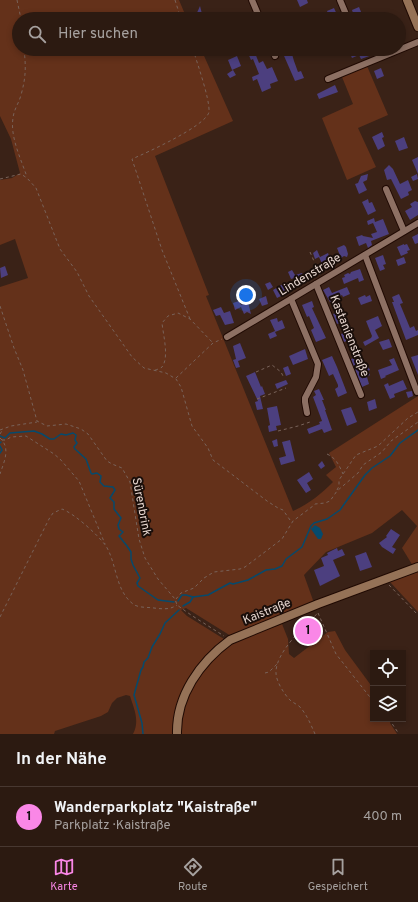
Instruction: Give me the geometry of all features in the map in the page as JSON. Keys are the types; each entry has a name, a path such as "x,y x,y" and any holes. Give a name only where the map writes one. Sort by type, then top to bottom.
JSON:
{"street":[{"path":"252,0 257,12"},
{"path":"340,0 345,12"},
{"path":"407,0 418,27"},
{"path":"406,47 418,42"},
{"path":"328,79 384,56"},
{"path":"386,189 404,231"},
{"name":"Lindenstraße","path":"228,337 418,223"},
{"path":"365,255 417,392"},
{"name":"Kastanienstraße","path":"316,284 361,396"},
{"path":"291,299 318,364 316,377 305,398 307,413"},
{"name":"Kaistraße","path":"176,734 180,708 187,689 194,676 219,648 230,640 318,604 418,567"}],"path":[{"path":"17,0 20,12"},
{"path":"176,0 180,12"},
{"path":"25,56 26,71 21,96 13,117 13,132 27,178"},
{"path":"190,319 162,250 132,159 184,133 203,121 207,116 209,111 208,99 195,56"},
{"path":"0,179 21,174 36,188 60,249 78,272 88,296 132,357 144,368 161,372 176,379 181,386 192,426 208,448 213,460 267,501 283,510 290,520 293,521"},
{"path":"310,252 322,281"},
{"path":"0,306 23,370 37,422"},
{"path":"155,371 161,368 165,363 166,355 162,323 168,316 174,313 178,313 190,319 213,343"},
{"path":"176,379 213,343 228,337"},
{"path":"256,372 272,365 281,372 284,378"},
{"path":"258,399 286,388"},
{"path":"337,491 339,480 356,455 378,446 408,418 418,412"},
{"name":"Sürenbrink","path":"0,430 11,426 37,422 47,426 66,424 81,429 88,434 107,461 119,466 125,471 130,482 141,549 158,578 175,599 177,605"},
{"path":"278,431 310,422"},
{"path":"175,599 181,593 194,588 204,578 214,572 245,567 282,539 293,521 315,504 330,501 337,491 358,473 363,465 382,452 386,446 418,422"},
{"path":"0,434 2,429"},
{"path":"2,440 6,440 11,437 26,436 60,459 79,481 111,555 116,568 118,580 133,604 143,607 164,609 172,608 177,605 230,640"},
{"path":"0,438 6,449 0,474"},
{"path":"383,441 386,446"},
{"path":"327,454 333,457 338,463 343,474"},
{"path":"0,617 53,513 62,510 69,512 80,520 105,544"},
{"path":"385,580 418,615"},
{"path":"265,673 269,672 278,662 289,643 318,613 336,654 370,697"},
{"path":"278,662 276,673 281,688 290,700 300,707 309,719 315,734"},
{"path":"391,722 399,734"}],"shaded area":[{"path":"0,0 179,0 184,12 12,12 12,56 204,56 233,121 155,156 209,295 206,296 293,511 324,491 333,482 326,475 336,467 329,453 418,396 418,564 413,566 402,548 417,526 402,510 372,533 326,552 304,575 314,603 231,636 186,608 181,610 187,616 224,639 205,658 188,681 177,707 173,734 133,734 136,724 136,715 130,696 126,695 117,698 112,703 108,712 101,716 55,731 54,734 0,734 0,287 28,278 15,239 0,245 0,180 12,178 20,173 11,139 0,116"},
{"path":"367,66 388,115 358,128 376,167 347,180 322,118 353,104 342,77"},
{"path":"418,571 418,612 390,582 390,580"},
{"path":"282,624 288,639 289,654 294,658 328,632 335,631 345,650 370,684 370,722 390,722 397,734 179,734 186,700 201,672 215,657 231,644"}],"water":[{"path":"315,525 320,528 323,534 321,539 318,539 311,529"}],"building":[{"path":"297,0 307,0 308,3 300,7"},
{"path":"200,6 202,12 197,12"},
{"path":"359,7 361,12 353,12 352,10"},
{"path":"334,8 336,12 327,12"},
{"path":"237,56 241,66 232,70 228,60"},
{"path":"249,56 256,56 259,63 263,61 267,69 272,67 278,81 270,84 271,88 262,92 257,79 253,81 252,77 259,74 253,59 251,60"},
{"path":"284,56 293,56 298,72 301,71 304,78 295,81"},
{"path":"360,56 369,56 361,59"},
{"path":"381,68 384,76 377,79 374,71"},
{"path":"233,70 236,75 230,78 227,74"},
{"path":"335,85 338,92 319,99 317,94"},
{"path":"382,132 384,137 382,138 385,146 378,150 372,137"},
{"path":"404,137 408,148 399,151 395,141"},
{"path":"418,157 418,174 412,160"},
{"path":"389,165 393,169 400,184 408,180 412,190 408,192 409,195 401,199 391,179 387,180 384,170"},
{"path":"368,174 367,180 363,182 367,190 359,194 355,184 358,183 361,176"},
{"path":"417,174 418,179 413,181 411,177"},
{"path":"368,199 369,203 372,202 376,211 368,215 362,202"},
{"path":"415,201 418,202 418,215 410,220 405,211 412,207 410,204"},
{"path":"374,218 375,222 383,219 389,234 371,241 372,245 368,248 366,243 359,246 356,237 362,235 373,238 371,234 377,232 373,223 368,225 367,221"},
{"path":"418,234 418,243 415,244 412,237"},
{"path":"407,244 410,250 407,251 408,253 401,256 397,247"},
{"path":"344,245 348,254 347,257 344,256 341,258 337,248"},
{"path":"317,250 320,257 328,253 331,262 328,265 323,266 319,257 315,259 313,253"},
{"path":"383,255 386,264 383,265 385,269 380,271 375,258"},
{"path":"404,257 406,263 398,266 396,260"},
{"path":"5,266 8,275 1,278 0,268"},
{"path":"360,269 364,280 359,282 358,278 344,284 342,278 345,277 344,275"},
{"path":"292,270 295,275 302,273 306,282 298,286 294,278 291,279 288,272"},
{"path":"270,282 273,287 268,290 265,284"},
{"path":"283,284 287,293 277,298 273,290"},
{"path":"329,287 332,293 347,287 350,294 343,297 342,295 330,302 323,290"},
{"path":"399,294 403,303 400,304 410,328 414,326 416,331 418,330 418,335 406,340 392,302 394,302 392,297"},
{"path":"365,295 366,297 370,295 372,301 361,305 358,298"},
{"path":"266,296 268,304 262,306 259,299"},
{"path":"239,301 241,305 248,302 251,314 247,312 244,314 241,307 235,310 233,303"},
{"path":"312,301 314,307 312,308 326,338 316,342 311,330 314,328 302,305"},
{"path":"221,307 224,313 230,311 234,323 225,325 220,315 216,316 213,310"},
{"path":"341,311 345,321 337,324 333,314"},
{"path":"378,316 382,326 375,330 379,338 365,346 363,342 372,336 366,321"},
{"path":"277,318 278,322 282,320 285,328 275,332 277,336 270,339 268,334 275,331 270,320"},
{"path":"349,331 352,339 344,342 341,334"},
{"path":"389,339 392,347 383,350 379,342"},
{"path":"240,343 246,358 238,361 240,367 236,368 233,360 236,359 233,346"},
{"path":"305,349 308,359 293,365 289,356"},
{"path":"418,355 418,375 411,357"},
{"path":"332,356 347,393 338,397 335,389 338,385 333,374 329,376 322,360"},
{"path":"359,356 363,367 367,364 370,370 368,371 370,375 367,377 369,384 362,387 351,359"},
{"path":"394,358 399,370 381,379 378,370 392,365 389,360"},
{"path":"288,366 291,374 286,376 283,368"},
{"path":"255,372 265,394 260,396 263,409 257,410 255,402 258,401 246,376"},
{"path":"286,380 288,384 277,389 275,384"},
{"path":"403,380 407,389 394,394 395,397 390,399 384,385 388,383 389,386"},
{"path":"319,389 324,400 322,400 332,430 324,433 322,429 309,434 307,429 320,424 319,422 322,421 313,397 316,395 314,391"},
{"path":"412,391 413,396 408,398 406,392"},
{"path":"375,399 377,408 369,411 367,402"},
{"path":"277,406 281,425 276,426 277,430 269,432 268,426 270,425 267,408"},
{"path":"351,407 357,422 347,426 341,410"},
{"path":"277,439 278,446 274,447 272,441"},
{"path":"290,440 295,461 281,465 279,458 286,456 282,442"},
{"path":"322,461 325,466 321,469 318,465"},
{"path":"309,472 313,479 307,483 311,490 306,493 297,480"},
{"path":"391,529 400,535 392,547 396,549 393,554 382,547 379,543 387,537 386,536"},
{"path":"337,548 338,551 342,549 345,555 333,560 340,576 320,586 314,570 324,566 321,558"},
{"path":"366,552 372,567 360,571 355,556"}],"waterway":[{"path":"178,601 182,595 193,597 208,595 230,583 233,584 248,580 266,570 275,569 282,566 286,559 302,547 311,526 314,523 327,519 340,510 365,475 372,468 390,456 400,443 418,430"},
{"path":"0,436 5,438 10,433 34,431 50,439 54,439 61,434 66,435 73,433 76,435 75,440 77,443 74,447 86,459 91,473 97,473 101,476 100,482 104,486 113,487 115,490 110,498 114,502 114,509 121,518 118,525 119,529 123,532 119,536 131,552 133,565 140,578 137,583 138,586 158,600 174,602"},
{"path":"0,446 2,450 0,453"},
{"path":"183,606 190,602 193,597"},
{"path":"143,734 142,723 134,695 141,670 165,623 179,610"}],"place":[{"name":"Wanderparkplatz \"Kaistraße\"","path":"308,631"}]}
